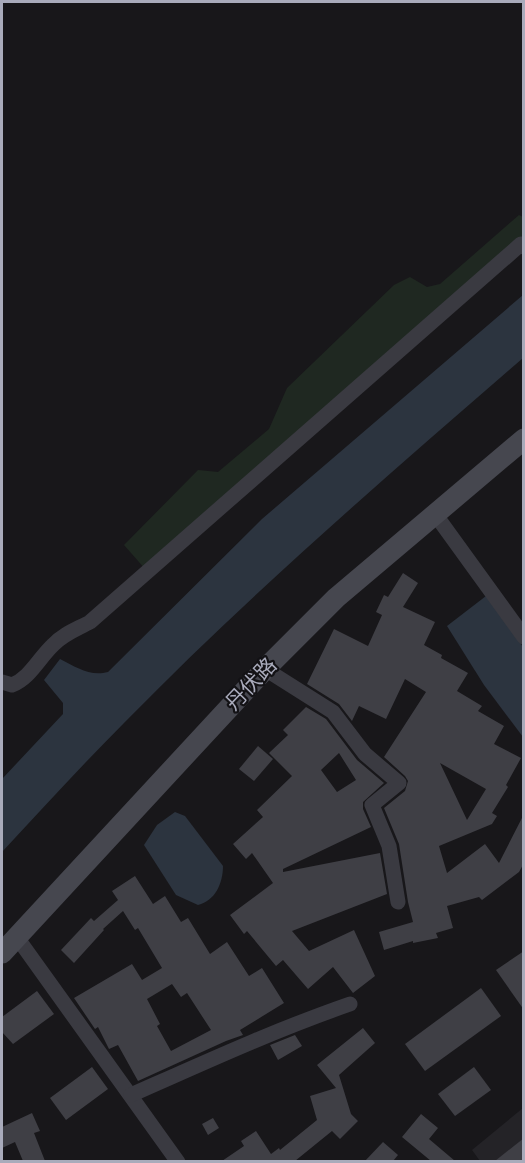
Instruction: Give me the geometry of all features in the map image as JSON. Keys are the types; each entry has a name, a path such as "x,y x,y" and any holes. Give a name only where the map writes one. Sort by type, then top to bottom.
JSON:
{"main road":[{"name":"丹伏路","path":"2,953 265,669 336,598 524,439"}],"street":[{"path":"2,682 12,685 22,681 54,643 90,622 521,244 524,247"},
{"path":"435,514 524,637"},
{"path":"265,669 333,712 365,754 399,783 372,805 389,846 398,902"},
{"path":"16,936 178,1161"},
{"path":"131,1095 307,1019 350,1004"}],"shaded area":[{"path":"519,215 523,217 523,248 146,570 124,545 198,470 218,472 269,429 287,388 394,285 410,277 427,287 440,284"},
{"path":"523,1108 523,1161 480,1161 472,1150"}],"water":[{"path":"523,295 523,358 370,491 220,628 108,739 2,852 2,779 63,714 63,703 44,680 60,659 89,672 108,672 262,519"},
{"path":"486,596 523,647 523,737 484,685 447,626"},
{"path":"175,812 185,816 223,866 217,890 209,900 198,905 176,895 144,845 157,825"}],"building":[{"path":"403,573 418,583 403,607 435,622 424,645 442,655 441,658 468,673 457,691 482,706 478,711 504,726 494,744 521,758 506,785 508,787 492,813 497,816 492,824 439,846 447,873 485,844 499,863 524,814 524,863 519,872 482,900 479,897 447,906 453,928 436,933 438,938 413,943 413,941 384,950 379,932 413,922 399,844 384,808 405,791 408,781 384,757 426,692 405,679 386,719 359,706 352,721 339,704 307,684 334,629 368,646 382,615 376,612 384,595 388,597","holes":["440,763 486,789 467,820"]},
{"path":"306,707 326,719 357,760 384,783 363,802 363,809 371,827 283,869 283,872 380,853 387,894 292,931 309,951 354,930 375,976 353,993 333,967 308,989 283,960 276,966 247,931 244,934 230,915 273,883 252,853 246,859 233,844 263,817 257,810 292,776 269,753 288,735 283,730","holes":["339,753 356,780 337,792 321,770"]},
{"path":"258,746 273,759 254,781 239,769"},
{"path":"135,876 153,904 165,896 181,922 188,918 210,954 227,942 249,976 262,968 284,1003 240,1030 243,1035 138,1081 118,1045 109,1049 98,1027 95,1029 74,998 132,964 142,980 162,968 138,928 135,930 123,911 103,929 74,963 61,950 91,918 94,921 118,900 112,891","holes":["172,984 181,997 187,993 211,1030 171,1051 157,1026 160,1024 147,999"]},
{"path":"524,951 524,1010 496,970"},
{"path":"481,988 501,1016 425,1071 405,1044"},
{"path":"37,991 54,1014 13,1044 2,1032 2,1017"},
{"path":"363,1028 375,1043 339,1075 351,1114 358,1121 340,1139 332,1131 295,1161 222,1161 244,1146 241,1141 256,1131 271,1154 279,1148 280,1150 317,1120 310,1096 336,1088 317,1065"},
{"path":"295,1035 302,1046 278,1060 270,1045"},
{"path":"92,1067 108,1089 66,1120 50,1098"},
{"path":"474,1067 491,1090 455,1116 438,1094"},
{"path":"32,1113 40,1131 34,1133 45,1161 23,1161 15,1142 2,1148 2,1127"},
{"path":"421,1114 438,1128 429,1139 455,1161 431,1161 402,1137"},
{"path":"213,1118 219,1128 208,1135 202,1124"},
{"path":"524,1138 524,1161 495,1161"},
{"path":"383,1142 398,1155 393,1161 365,1161"}]}
